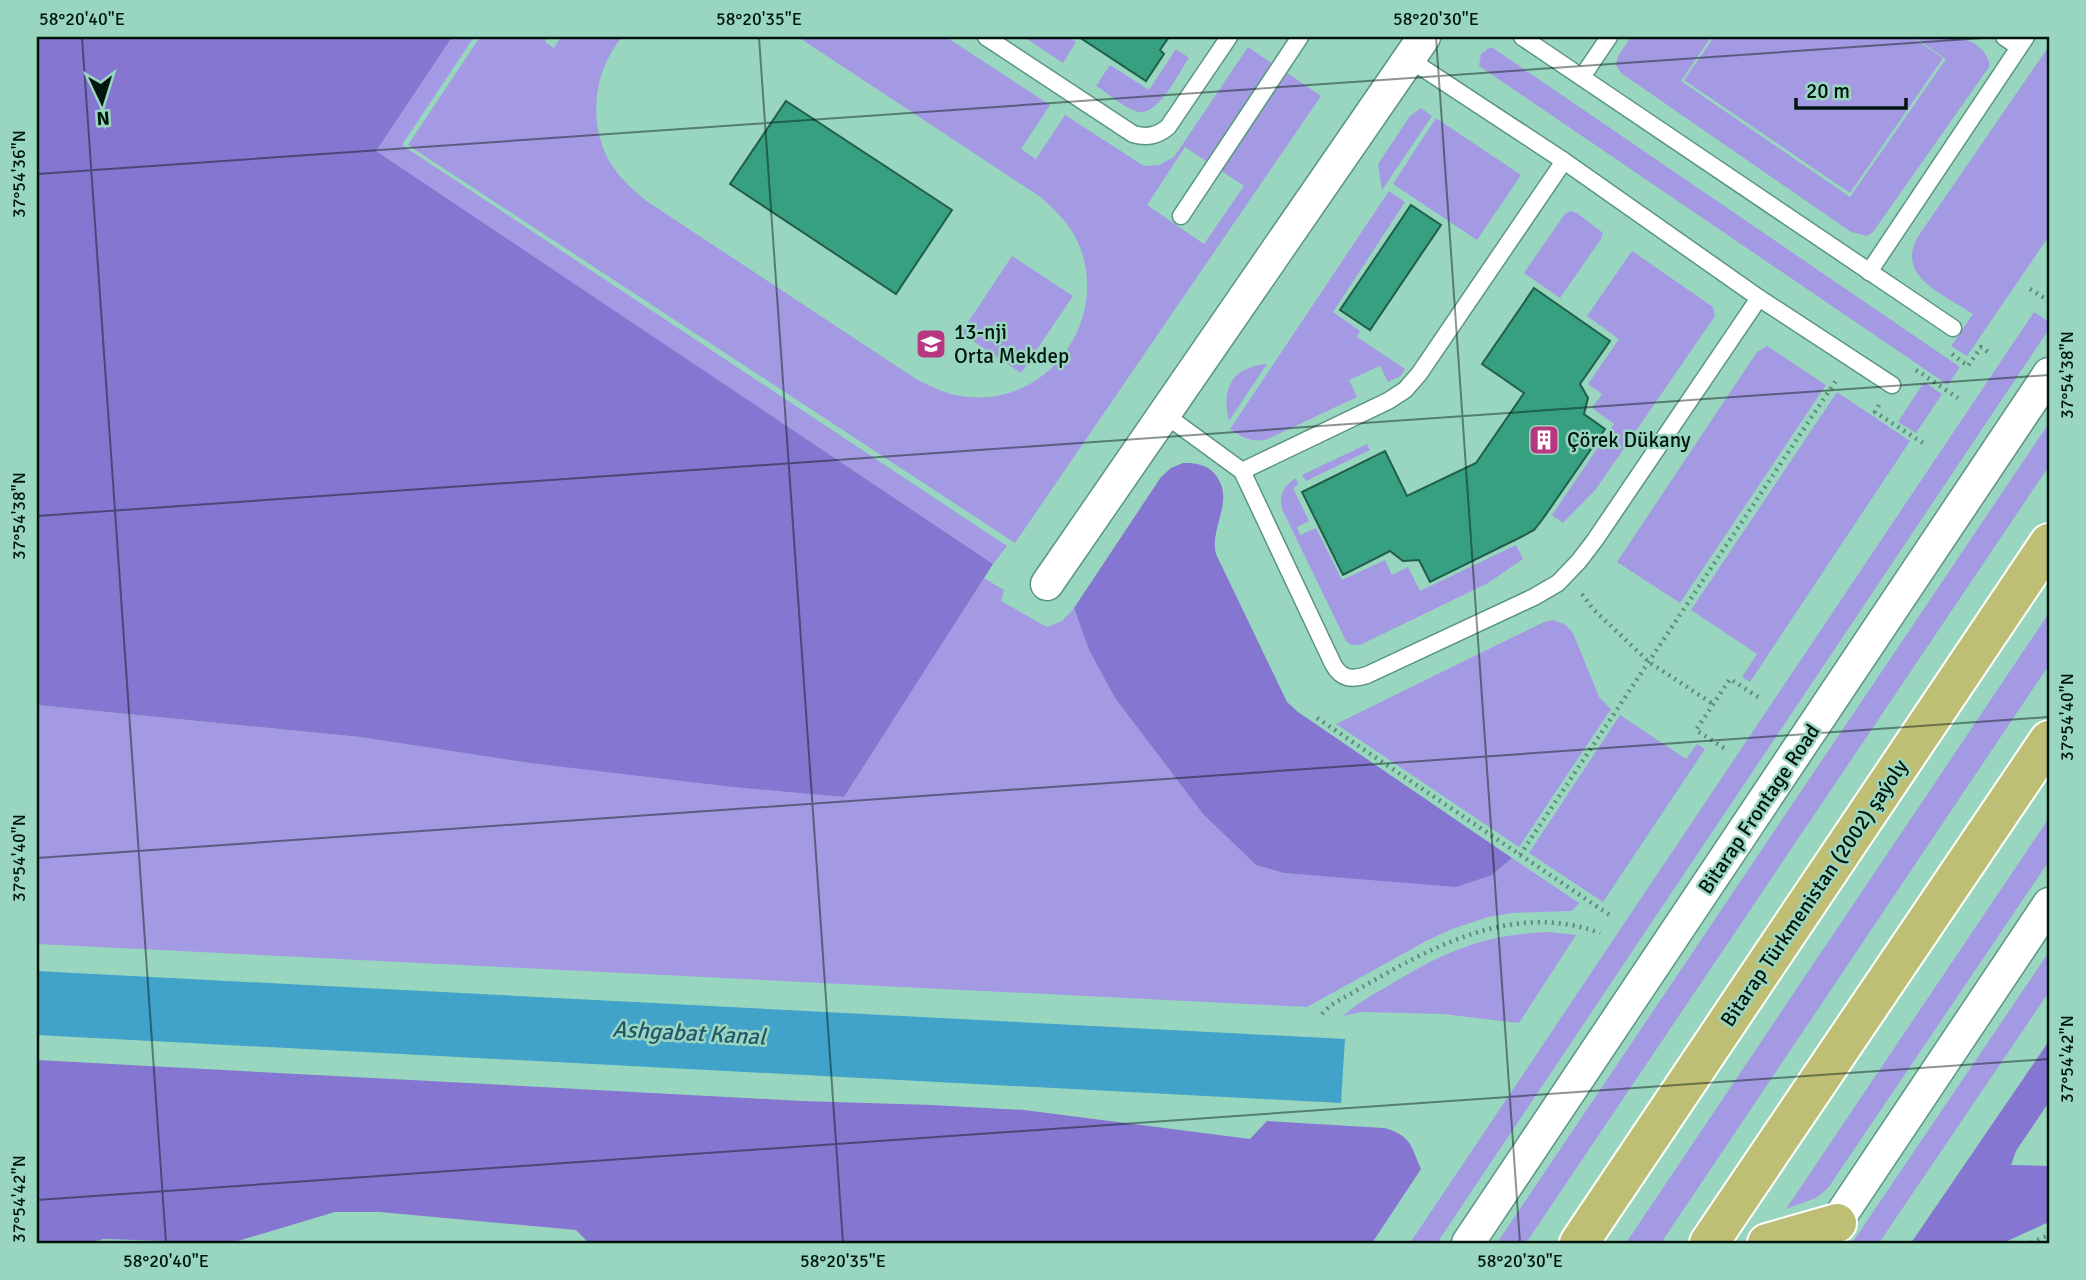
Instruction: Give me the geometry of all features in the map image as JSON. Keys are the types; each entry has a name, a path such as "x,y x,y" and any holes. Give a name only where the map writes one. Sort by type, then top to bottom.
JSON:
{"main road":[{"name":"Bitarap Türkmenistan (2002) şaýoly","path":"1579,1243 2049,543"},
{"path":"1709,1243 2049,740"},
{"path":"1767,1243 1830,1233"}],"street":[{"path":"1047,584 1416,48"},
{"name":"Bitarap Frontage Road","path":"1468,1243 2049,374"},
{"path":"1830,1233 2049,904"}],"lane":[{"path":"986,37 1133,134 1142,136 1160,133 1168,127 1229,37"},
{"path":"1181,216 1300,37"},
{"path":"1522,37 1953,328"},
{"path":"1582,77 1609,37"},
{"path":"1869,272 2023,42 2004,37"},
{"path":"1416,48 1564,161 1759,298 1892,385"},
{"path":"1242,471 1388,401 1405,390 1432,356 1564,161"},
{"path":"1164,414 1242,471 1333,664 1338,673 1355,679 1534,597 1558,583 1595,540 1759,298"}],"path":[{"path":"2030,289 2049,301"},
{"path":"1520,855 1851,358"},
{"path":"1566,575 1593,609 1649,662 1713,704"},
{"path":"1724,748 1696,730 1713,704 1730,679 1758,697"},
{"path":"1317,718 1611,916"},
{"path":"1322,1014 1331,1005 1455,939 1508,925 1545,922 1578,925 1600,933"},
{"path":"2031,1243 2049,1234"}],"shaded area":[{"path":"37,37 452,37 376,151 993,564 844,797 530,763 360,737 37,705"},
{"path":"452,37 474,37 402,145 1007,546 993,564 375,151"},
{"path":"480,37 548,37 545,42 554,48 561,37 622,37 612,51 599,82 596,115 603,148 611,164 626,183 645,200 916,379 944,392 961,396 990,397 1017,390 1040,377 1060,359 1075,337 1084,311 1087,284 1083,256 1076,238 1053,208 1039,196 798,37 946,37 1050,105 1021,149 1036,159 1065,115 1144,166 1159,165 1174,157 1248,47 1274,65 1209,163 1185,147 1147,205 1204,244 1244,186 1220,170 1286,72 1321,96 1015,543 408,145"},
{"path":"1024,37 1068,37 1076,42 1063,63"},
{"path":"1631,37 1711,37 1681,81 1850,197 1946,59 1914,37 1967,40 1984,52 1989,67 1873,232 1867,236 1851,232 1621,73 1616,65 1618,56"},
{"path":"1714,37 1912,37 1943,58 1850,193 1684,80"},
{"path":"2049,46 2049,236 1967,356 1951,346 1973,314 1938,292 1918,275 1912,252 1917,238"},
{"path":"1493,48 1960,367 1948,385 1479,66 1481,54"},
{"path":"1176,49 1189,58 1161,100 1146,111 1139,112 1128,108 1096,86 1110,65 1149,90"},
{"path":"1421,108 1432,116 1382,190 1378,164 1410,116"},
{"path":"1436,118 1521,175 1477,240 1393,184"},
{"path":"1389,191 1405,202 1333,312 1360,331 1357,337 1405,369 1401,376 1388,382 1380,366 1349,380 1357,397 1268,439 1252,440 1230,429"},
{"path":"1570,211 1577,213 1603,233 1560,298 1524,273 1564,215"},
{"path":"1632,251 1713,307 1715,316 1596,489 1563,523 1552,515 1614,424 1592,408 1602,394 1588,384 1619,339 1587,316"},
{"path":"1012,256 1073,296 1021,373 961,333"},
{"path":"2034,312 2049,322 2049,329 1437,1243 1410,1243"},
{"path":"1767,346 1826,385 1680,603 1617,562 1757,352"},
{"path":"1267,364 1229,421 1226,399 1232,382 1245,370"},
{"path":"1924,382 1942,394 1916,433 1898,422"},
{"path":"1837,392 1910,441 1750,682 1742,677 1757,654 1691,610"},
{"path":"2049,423 2049,466 1526,1243 1497,1243"},
{"path":"1367,444 1370,450 1306,481 1302,475"},
{"path":"1183,463 1207,468 1220,483 1223,503 1216,534 1216,554 1287,702 1512,858 1492,875 1456,887 1284,873 1256,865 1203,814 1115,698 1089,650 1074,608 1161,477 1171,468"},
{"path":"1296,478 1298,485 1293,488 1309,521 1297,527 1300,535 1316,528 1342,580 1385,560 1392,575 1408,567 1420,591 1516,545 1523,559 1488,583 1360,645 1351,645 1346,641 1282,509 1283,491"},
{"path":"984,578 1004,590 1001,601 1047,627 1062,621 1074,608 1089,650 1115,698 1203,814 1256,865 1284,873 1384,880 1492,875 1512,858 1579,903 1572,911 1512,913 1488,917 1452,929 1307,1007 37,944 37,705 360,737 530,763 844,797"},
{"path":"2049,613 2049,665 1661,1243 1626,1243"},
{"path":"1553,620 1566,625 1573,633 1599,697 1611,709 1519,847 1336,724 1544,622"},
{"path":"1620,715 1686,759 1697,744 1705,749 1603,902 1529,853"},
{"path":"2049,818 2049,861 1828,1188 1816,1198 1786,1209"},
{"path":"1550,932 1576,935 1519,1023 1443,1014 1362,1012 1343,1016 1370,996 1446,954 1505,936"},
{"path":"2049,952 2049,992 1879,1243 1852,1243"},
{"path":"2049,1041 2049,1102 2016,1151 2011,1165 2049,1166 2049,1222 2003,1243 1911,1243"},
{"path":"37,1060 802,1101 1024,1110 1250,1139 1267,1121 1384,1128 1400,1134 1409,1142 1421,1169 1372,1243 589,1243 576,1230 380,1212 335,1212 231,1243 104,1239 86,1243 37,1243"}],"water":[{"name":"Ashgabat Kanal","path":"37,971 1345,1039 1341,1103 37,1035"}],"building":[{"path":"1079,37 1169,37 1160,50 1164,54 1146,81"},
{"path":"786,101 952,210 896,294 730,184"},
{"path":"1411,205 1441,225 1370,330 1340,310"},
{"name":"Çörek Dükany","path":"1534,288 1610,341 1580,384 1588,398 1584,414 1605,429 1534,530 1430,582 1419,560 1403,561 1390,551 1343,575 1302,492 1385,451 1407,496 1476,463 1524,393 1482,364"}],"place":[{"name":"13-nji Orta Mekdep","path":"931,344"},
{"name":"Çörek Dükany","path":"1544,440"}]}
